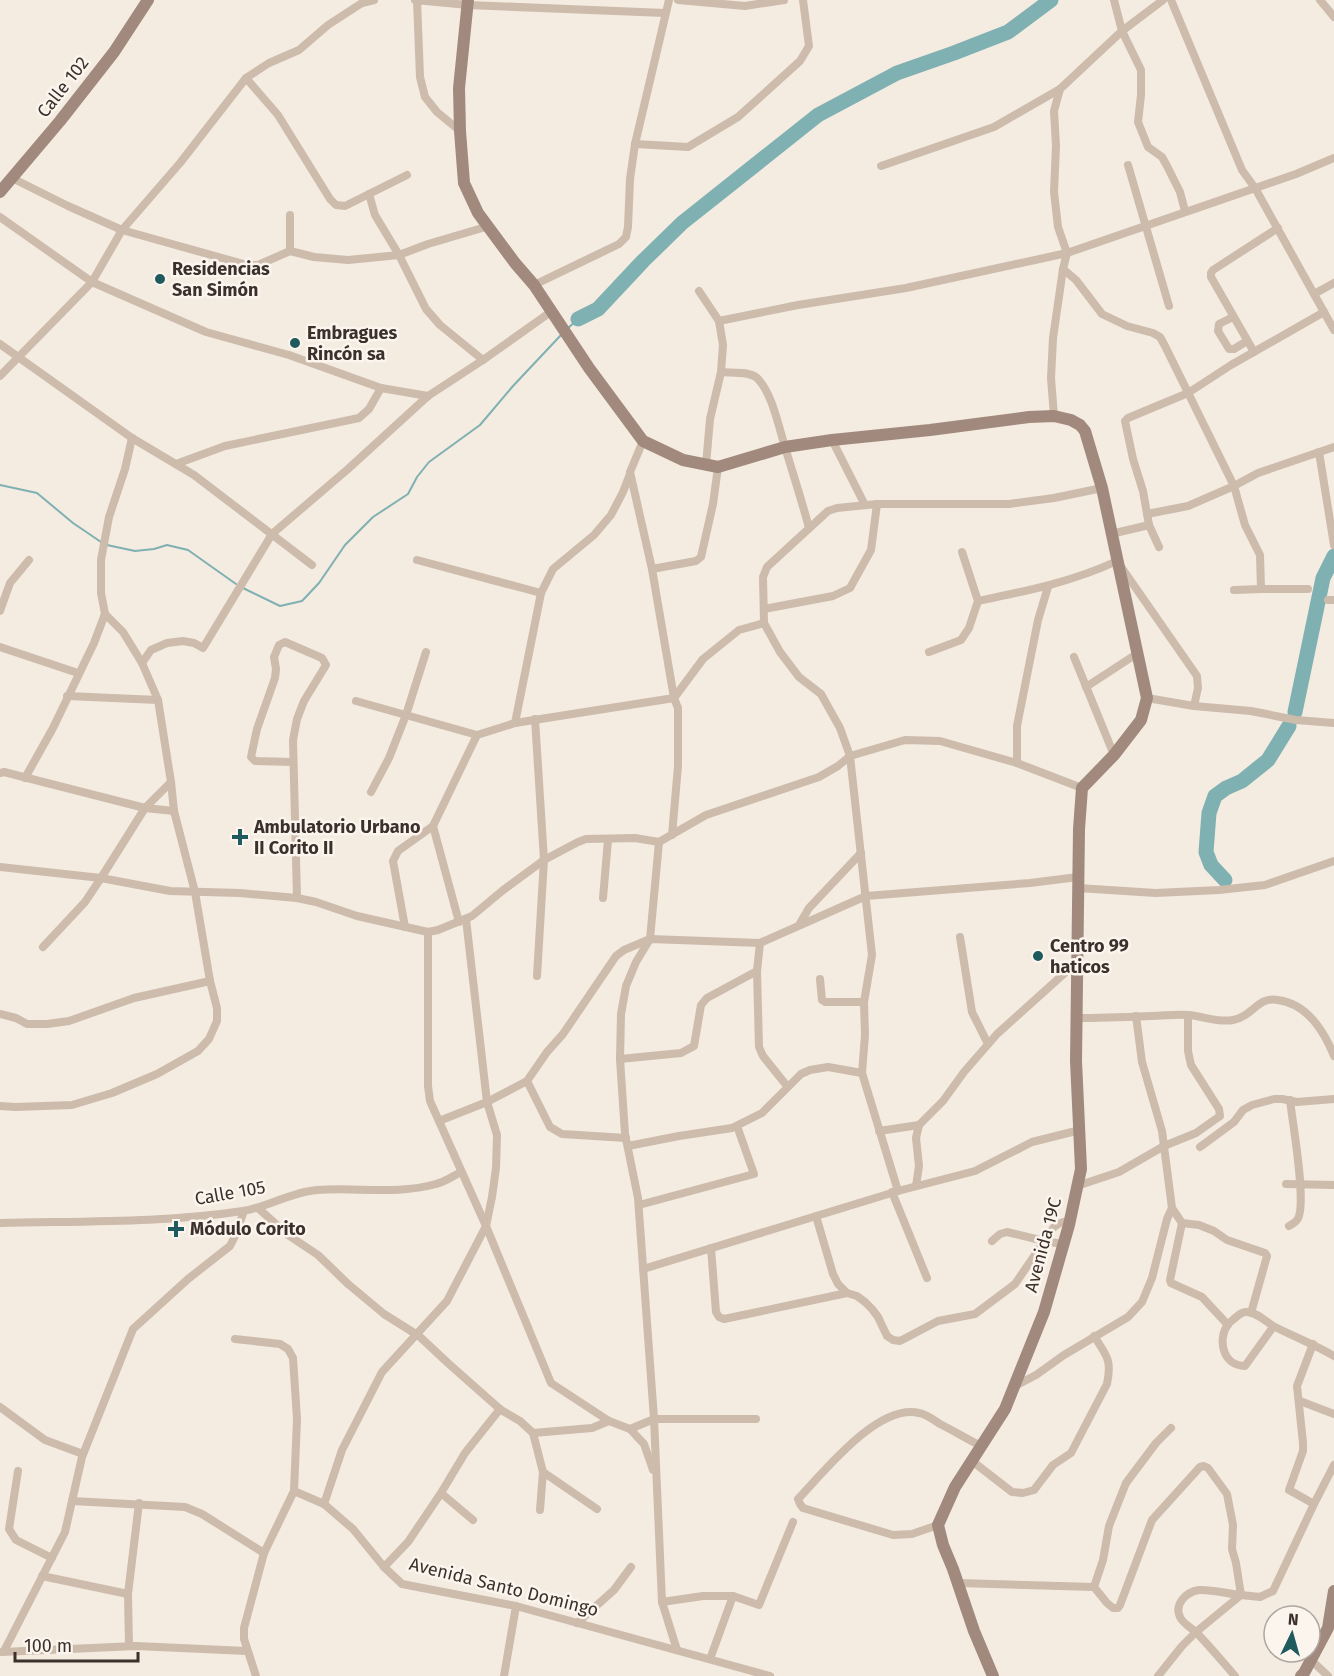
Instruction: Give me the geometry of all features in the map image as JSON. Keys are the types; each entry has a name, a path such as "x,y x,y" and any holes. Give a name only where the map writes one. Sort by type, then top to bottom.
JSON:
{"street":[{"name":"Calle 102","path":"0,192 114,52 148,0"},
{"path":"0,376 92,282 122,230 180,163 246,78 269,63 299,50 328,25 362,3 374,0"},
{"path":"459,131 437,112 425,97 420,77 416,0 665,13"},
{"path":"534,285 619,244 626,237 635,144 669,0"},
{"path":"678,0 744,6 784,0"},
{"path":"635,144 688,147 738,117 800,61 809,46 803,0"},
{"path":"1114,0 1122,31 1141,70 1138,122 1148,147 1162,157 1167,166 1180,192 1185,211"},
{"path":"881,166 994,127 1060,89 1122,31 1163,0"},
{"path":"1171,0 1242,170 1255,188 1334,330"},
{"path":"1320,0 1334,17"},
{"path":"0,867 101,878 170,891 240,893 297,898 357,916 428,932 472,916 544,860 578,842 635,838 659,842 706,816 819,777 850,756 904,740 940,741 1017,764 1082,788 1114,755 1141,720 1147,698 1138,653 1102,488 1085,431 1080,425 1054,416 1029,417 785,447 712,466 682,460 643,441 589,368 534,285 478,213 464,183 459,131 459,88 468,3"},
{"path":"246,78 278,115 336,205 345,206 407,175"},
{"path":"1054,416 1051,378 1053,338 1067,253 1058,227 1054,192 1056,146 1054,111 1060,89"},
{"path":"719,321 798,304 906,288 1067,253 1296,174 1334,158"},
{"path":"1128,165 1169,306"},
{"path":"12,178 122,230 248,266 258,265 290,250 314,257 348,260 399,255 428,243 489,226"},
{"path":"369,194 375,215 399,255 426,309 440,325 483,360"},
{"path":"290,215 290,250"},
{"path":"0,217 92,282 206,332 289,355 381,388 428,396"},
{"path":"1254,352 1211,277 1211,273 1278,228"},
{"path":"1063,269 1076,280 1102,314 1127,326 1153,333 1160,338 1234,486 1245,525 1260,555 1261,588"},
{"path":"1314,294 1334,283"},
{"path":"652,569 696,561 701,557 713,504 710,419 721,372 723,345 719,321 699,291"},
{"path":"142,663 151,650 167,643 183,641 203,648 272,534 428,396 552,311"},
{"path":"1159,547 1149,525 1125,421 1188,393 1324,312"},
{"path":"1233,317 1219,324 1218,331 1229,349 1234,349 1247,341"},
{"path":"0,344 132,438 194,475 312,566"},
{"path":"721,372 752,375 763,386 775,411 809,528"},
{"path":"176,464 225,446 359,418 369,409 381,388"},
{"path":"25,778 53,728 94,643 105,614 101,593 101,560 109,517 132,438"},
{"path":"832,440 865,505"},
{"path":"514,723 541,593 553,568 594,535 611,515 623,492 643,441"},
{"path":"1148,514 1188,506 1258,473 1334,447"},
{"path":"1318,452 1334,545"},
{"path":"630,472 652,569 674,698 678,708 678,766 672,835"},
{"path":"927,1278 895,1192 862,1073 866,1035 864,1002 872,955 850,756 840,728 821,694 799,677 780,652 764,623 763,577 767,567 828,511 837,508 877,504 1010,504 1102,488"},
{"path":"764,609 833,596 850,588 872,550 877,504"},
{"path":"1111,534 1149,525"},
{"path":"929,652 961,640 969,628 978,601 962,552"},
{"path":"0,611 10,584 28,560"},
{"path":"417,560 541,593"},
{"path":"978,601 1048,586 1094,572 1117,561"},
{"path":"1117,561 1197,676 1198,688 1194,706"},
{"path":"1017,764 1017,726 1038,620 1048,586"},
{"path":"1234,590 1308,589"},
{"path":"0,1106 72,1105 112,1093 157,1074 198,1052 209,1039 217,1022 217,1008 210,981 195,891 174,812 158,700 142,663 123,632 105,614"},
{"path":"356,701 477,735 535,719 674,698 703,659 739,630 764,623"},
{"path":"293,762 255,761 251,757 257,729 276,674 274,657 279,645 285,642 322,658 326,665 300,710 293,740 297,898"},
{"path":"0,647 78,673"},
{"path":"371,792 389,758 406,715 426,652"},
{"path":"1086,687 1138,653"},
{"path":"1074,657 1114,755"},
{"path":"67,696 158,700"},
{"path":"1147,698 1194,706 1251,711 1296,720 1334,723"},
{"path":"535,719 544,860 537,976"},
{"path":"405,927 393,861 395,855 433,826 477,735"},
{"path":"0,773 4,772 145,808 174,812"},
{"path":"43,947 85,902 145,808 171,782"},
{"name":"Avenida 19C","path":"938,1525 955,1487 1005,1409 1044,1312 1070,1220 1081,1169 1076,1060 1079,829 1082,788"},
{"path":"324,1504 342,1450 382,1372 447,1301 486,1226 492,1197 497,1135 488,1102 462,920 433,826"},
{"path":"603,898 608,840"},
{"path":"659,842 650,939 636,962 626,986 621,1014 620,1059 627,1142 639,1205 654,1419 662,1602 677,1650"},
{"path":"799,925 809,908 861,854"},
{"path":"439,1121 488,1102 527,1082 616,956 650,939 759,943 866,896 1030,883 1078,882 1156,893 1219,890 1265,885 1334,861"},
{"path":"428,932 428,1086 430,1101 486,1226 551,1383 609,1421 630,1429 644,1444 657,1481"},
{"path":"960,937 972,1012 988,1044"},
{"path":"759,943 757,972 759,1047 763,1056 787,1086"},
{"path":"916,1186 919,1166 916,1138 919,1125 943,1101 964,1072 997,1034 1077,962"},
{"path":"620,1059 681,1053 694,1046 701,1005 707,998 757,972"},
{"path":"820,979 822,1000 825,1002 864,1002"},
{"path":"0,1014 16,1018 27,1024 69,1022 134,998 210,981"},
{"path":"1077,1018 1188,1015 1228,1021 1247,1015 1258,1004 1269,999 1290,1003 1318,1024 1334,1056"},
{"path":"1077,1186 1119,1172 1164,1146 1196,1133 1220,1116 1219,1109 1191,1065 1188,1051 1188,1015"},
{"path":"1136,1016 1142,1062 1162,1131 1172,1208 1182,1223 1170,1280 1171,1283 1202,1297 1228,1325"},
{"path":"527,1082 550,1127 562,1134 627,1142 732,1128 762,1113 783,1093 787,1086 801,1074 810,1070 828,1067 862,1073"},
{"path":"1200,1146 1234,1122 1247,1107 1274,1099 1297,1101 1334,1099"},
{"path":"1289,1226 1297,1220 1300,1213 1300,1185 1290,1100"},
{"path":"879,1131 919,1125"},
{"path":"639,1205 754,1174 737,1126"},
{"path":"643,1269 895,1192 975,1172 1032,1142 1080,1130"},
{"name":"Calle 105","path":"0,1223 179,1218 244,1211 289,1196 316,1190 408,1189 437,1184 461,1172"},
{"path":"1286,1184 1334,1185"},
{"path":"258,1208 288,1235 318,1255 384,1314 416,1334 500,1409 520,1421 533,1433 543,1472 540,1510"},
{"path":"1014,1386 1036,1375 1094,1336 1128,1317 1142,1302 1152,1278 1172,1208"},
{"path":"2,1652 65,1532 83,1454 133,1329 188,1279 230,1246 244,1211"},
{"path":"816,1216 838,1284 847,1293 857,1296 872,1309 887,1336 900,1341 938,1320 975,1314 1015,1284 1054,1227 1070,1220"},
{"path":"1182,1223 1214,1231 1227,1240 1265,1253 1267,1256 1251,1313"},
{"path":"992,1241 1000,1233 1007,1232 1044,1242 1063,1244"},
{"path":"711,1248 716,1312 724,1319 847,1293"},
{"path":"1273,1327 1245,1366 1234,1365 1228,1360 1223,1340 1228,1325 1246,1311 1273,1327 1313,1344 1334,1356"},
{"path":"972,1461 1012,1492 1023,1492 1034,1490 1053,1465 1071,1453 1107,1384 1110,1372 1110,1361 1094,1336"},
{"path":"235,1340 280,1344 288,1349 293,1358 297,1419 294,1491 264,1553 244,1628 244,1639 256,1676"},
{"path":"1313,1344 1297,1386 1303,1451 1289,1490 1314,1504"},
{"path":"1300,1401 1334,1414"},
{"path":"0,1407 45,1440 83,1454"},
{"path":"384,1568 408,1542 465,1453 500,1409"},
{"path":"981,1446 921,1413 905,1412 886,1418 870,1427 798,1499 803,1508 893,1535 912,1534 938,1525 974,1631 993,1676"},
{"path":"630,1429 654,1419 756,1419"},
{"path":"533,1433 592,1428 609,1421"},
{"path":"1094,1587 1103,1560 1109,1526 1126,1483 1156,1443 1171,1428"},
{"path":"1235,1676 1196,1632 1181,1620 1178,1608 1182,1599 1199,1590 1260,1597 1273,1591 1334,1465"},
{"path":"958,1583 1094,1587 1107,1603 1113,1608 1118,1608 1152,1520 1200,1467 1204,1466 1208,1468 1227,1494 1233,1525 1232,1549 1241,1595"},
{"path":"18,1471 9,1529 16,1540 52,1558"},
{"path":"543,1472 597,1509"},
{"name":"Avenida Santo Domingo","path":"294,1491 324,1504 353,1529 384,1568 402,1584 516,1606 770,1676"},
{"path":"441,1493 473,1520"},
{"path":"72,1501 185,1507 202,1514 264,1553"},
{"path":"129,1646 128,1594 139,1503"},
{"path":"662,1602 703,1596 733,1596 759,1605 793,1522"},
{"path":"577,1623 614,1590 631,1567"},
{"path":"42,1576 128,1594"},
{"path":"1322,1639 1328,1628 1334,1591"},
{"path":"1158,1676 1196,1632 1241,1595"},
{"path":"710,1659 733,1596"},
{"path":"504,1676 516,1606"},
{"path":"2,1652 129,1646 247,1651"},
{"path":"1315,1664 1328,1676"}],"waterway":[{"path":"578,319 598,309 682,223 818,115 897,73 1008,32 1051,0"},
{"path":"567,329 578,319"},
{"path":"243,588 280,606 302,601 319,583 345,545 373,517 408,494 417,477 429,462 480,425 561,335"},
{"path":"0,485 37,493 73,523 101,542"},
{"path":"107,545 135,551 167,545 188,550 236,584"},
{"path":"1295,712 1323,578 1334,556"},
{"path":"1225,880 1211,865 1206,852 1209,813 1215,796 1242,781 1268,760 1289,726"}],"place":[{"name":"Residencias San Simón","path":"160,279"},
{"name":"Embragues Rincón sa","path":"295,343"},
{"name":"Ambulatorio Urbano II Corito II","path":"240,837"},
{"name":"Centro 99 haticos","path":"1038,956"},
{"name":"Módulo Corito","path":"176,1229"}]}
